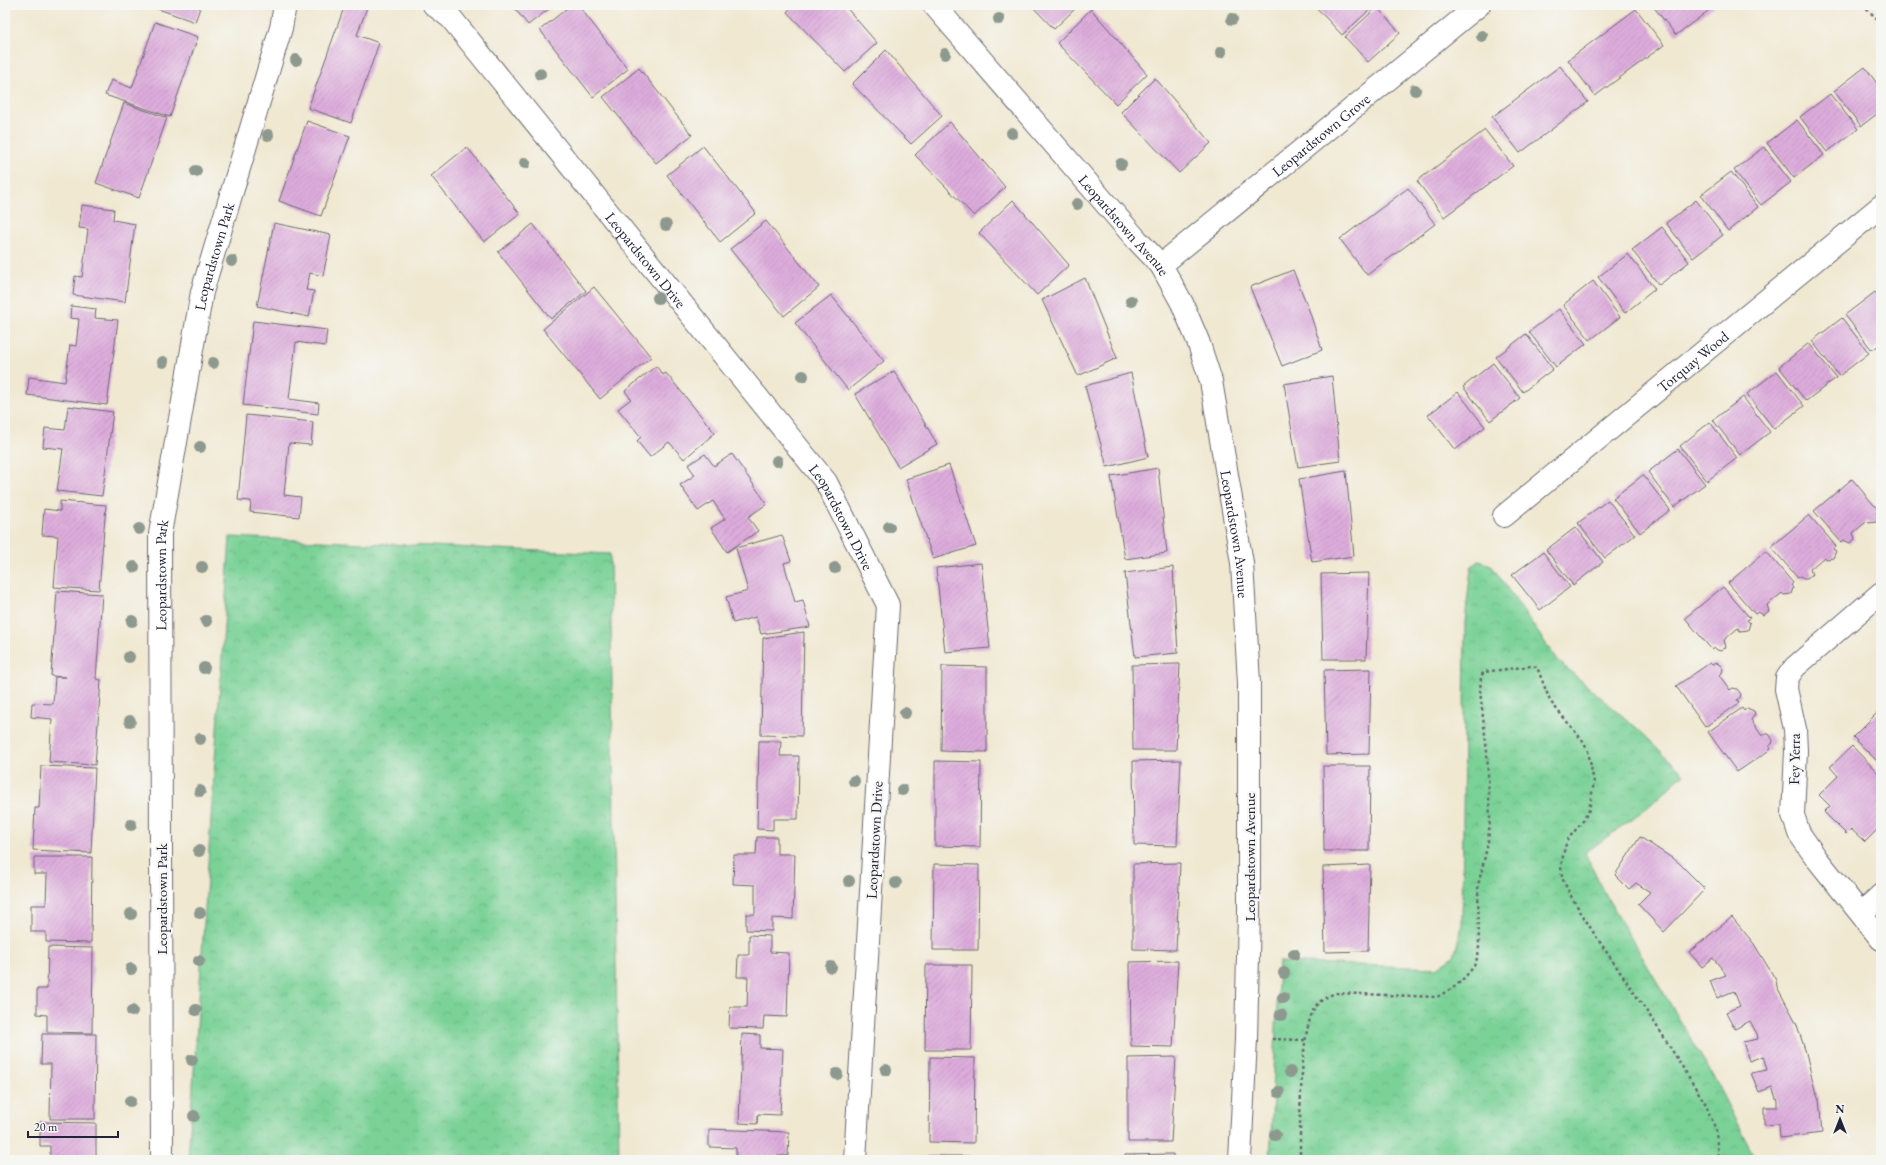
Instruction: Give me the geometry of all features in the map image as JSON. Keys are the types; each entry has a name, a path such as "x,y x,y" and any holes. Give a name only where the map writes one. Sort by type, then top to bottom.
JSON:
{"street":[{"name":"Leopardstown Park","path":"162,1160 160,534 202,292 281,28 285,5"},
{"name":"Leopardstown Drive","path":"434,5 451,18 826,482 888,605 855,1160"},
{"name":"Leopardstown Avenue","path":"934,5 1137,240 1161,265 1182,303 1198,341 1212,381 1242,563 1250,683 1246,1039 1240,1160"},
{"name":"Leopardstown Grove","path":"1161,265 1469,8"},
{"name":"Torquay Wood","path":"1504,516 1881,206"},
{"name":"Fey Yerra","path":"1881,593 1795,667 1787,678 1786,689 1795,728 1796,751 1793,815 1799,833 1817,859 1862,913 1881,939"},
{"path":"1862,913 1881,895"}],"path":[{"path":"1862,5 1881,22"},
{"path":"1300,1160 1300,1122 1305,1040 1310,1018 1316,1006 1323,999 1335,993 1438,997 1456,986 1474,966 1478,956 1479,946 1478,886 1488,843 1490,818 1487,752 1480,691 1481,676 1484,672 1504,668 1537,667 1550,701 1582,740 1588,751 1594,782 1589,810 1565,847 1561,866 1562,878 1593,932 1660,1031 1705,1103 1716,1130 1718,1160"},
{"path":"1246,1039 1305,1040"}],"green space":[{"path":"230,537 610,554 619,1160 188,1160"},
{"path":"1479,561 1491,565 1558,661 1639,730 1684,774 1648,807 1585,853 1609,901 1710,1071 1756,1160 1270,1160 1279,962 1437,968 1454,956 1462,927 1465,622 1471,568"}],"building":[{"path":"147,5 201,5 195,22"},
{"path":"345,5 368,5 357,35 379,43 351,123 308,108"},
{"path":"512,5 554,5 528,25"},
{"path":"571,5 578,5 628,69 593,97 540,30"},
{"path":"793,5 844,5 877,43 845,72 787,12"},
{"path":"1031,5 1079,5 1054,29"},
{"path":"1314,5 1375,5 1342,35"},
{"path":"1652,5 1716,5 1676,35"},
{"path":"1377,7 1400,33 1368,62 1345,37"},
{"path":"1091,9 1147,74 1116,104 1057,43"},
{"path":"1636,9 1664,45 1595,96 1568,60"},
{"path":"155,22 198,37 170,117 105,95 111,80 132,88"},
{"path":"886,50 942,116 911,144 852,84"},
{"path":"1560,66 1588,102 1520,153 1492,117"},
{"path":"1865,67 1881,89 1881,111 1861,126 1834,91"},
{"path":"639,68 692,135 656,163 603,97"},
{"path":"1155,78 1211,143 1179,173 1121,112"},
{"path":"1830,94 1858,129 1827,152 1800,117"},
{"path":"124,103 167,118 139,198 96,183"},
{"path":"1797,120 1824,155 1794,178 1767,143"},
{"path":"307,121 350,136 321,216 279,201"},
{"path":"950,122 1005,187 974,216 915,155"},
{"path":"1485,130 1513,166 1444,217 1417,181"},
{"path":"703,146 756,213 720,242 667,175"},
{"path":"467,147 520,214 484,242 431,176"},
{"path":"1764,147 1791,182 1761,205 1734,170"},
{"path":"1731,172 1758,207 1728,231 1701,195"},
{"path":"1408,188 1435,224 1367,275 1340,239"},
{"path":"1013,200 1069,265 1037,295 979,233"},
{"path":"1696,200 1723,235 1693,258 1666,223"},
{"path":"82,205 114,209 113,220 135,224 125,302 73,295 75,276 82,277 88,229 79,228"},
{"path":"766,221 819,287 784,316 730,249"},
{"path":"274,223 331,235 323,276 310,273 306,290 314,291 309,317 257,306"},
{"path":"533,224 586,291 551,319 498,252"},
{"path":"1662,227 1689,262 1659,285 1632,250"},
{"path":"1628,254 1655,289 1625,313 1598,277"},
{"path":"1293,270 1309,310 1322,350 1282,366 1250,287"},
{"path":"1085,278 1117,358 1078,376 1042,300"},
{"path":"1593,281 1620,317 1590,340 1563,305"},
{"path":"594,287 651,357 600,399 543,329"},
{"path":"1875,292 1881,299 1881,344 1872,350 1845,315"},
{"path":"831,295 884,361 848,390 795,323"},
{"path":"71,306 96,309 95,318 118,320 107,405 27,395 29,377 65,382 70,345 76,346 79,319 70,318"},
{"path":"1559,309 1586,344 1556,367 1529,332"},
{"path":"1842,318 1869,353 1839,376 1812,341"},
{"path":"253,321 327,330 325,346 296,342 289,399 319,403 318,414 243,405"},
{"path":"1526,334 1553,369 1523,392 1496,357"},
{"path":"1809,343 1836,378 1806,401 1779,367"},
{"path":"1493,363 1520,398 1490,421 1463,387"},
{"path":"656,366 663,375 666,373 715,433 684,459 669,442 650,457 637,441 641,437 618,409 631,399 625,391"},
{"path":"894,371 937,444 898,467 855,394"},
{"path":"1777,371 1804,406 1774,429 1747,394"},
{"path":"1131,373 1148,457 1107,467 1085,386"},
{"path":"1332,376 1340,461 1298,467 1284,384"},
{"path":"1458,392 1485,427 1455,450 1428,415"},
{"path":"1743,397 1770,432 1740,455 1713,420"},
{"path":"68,406 113,412 102,496 57,491 63,449 43,447 45,428 65,430"},
{"path":"246,415 313,422 311,445 289,443 284,495 301,497 299,517 250,512 251,501 238,500"},
{"path":"1710,422 1737,458 1707,481 1680,446"},
{"path":"1678,449 1705,484 1674,507 1648,472"},
{"path":"705,454 714,466 732,454 767,504 748,517 758,531 727,552 711,528 725,519 713,501 698,511 680,485 695,475 688,465"},
{"path":"949,465 976,546 933,559 906,479"},
{"path":"1158,468 1167,553 1125,559 1111,476"},
{"path":"1346,471 1354,556 1312,562 1299,479"},
{"path":"1643,475 1670,510 1640,533 1613,498"},
{"path":"1852,479 1879,511 1876,513 1879,515 1876,522 1869,523 1867,521 1853,533 1855,539 1850,543 1843,540 1841,542 1814,511"},
{"path":"1608,500 1635,535 1605,558 1578,523"},
{"path":"60,501 106,505 99,590 54,587 58,536 42,535 44,509 60,511"},
{"path":"1809,515 1836,546 1833,549 1836,551 1833,558 1827,559 1824,557 1810,569 1812,575 1807,579 1803,579 1801,576 1798,578 1771,547"},
{"path":"1576,527 1603,562 1573,585 1546,550"},
{"path":"782,535 791,561 784,563 795,602 803,600 810,627 761,634 756,617 733,623 726,597 748,591 736,548"},
{"path":"1766,551 1793,583 1791,585 1793,588 1791,594 1784,595 1782,593 1767,605 1769,611 1764,615 1758,612 1755,614 1728,583"},
{"path":"1543,552 1570,587 1540,610 1512,575"},
{"path":"981,563 990,648 945,652 936,568"},
{"path":"1173,567 1178,653 1135,657 1125,573"},
{"path":"1369,573 1366,659 1323,659 1321,574"},
{"path":"1723,587 1750,618 1747,620 1750,623 1748,630 1740,631 1738,628 1724,640 1726,647 1721,651 1715,648 1712,650 1685,618"},
{"path":"57,591 102,594 96,679 101,680 95,765 49,762 52,719 31,717 32,703 53,704 55,677 66,677 51,676"},
{"path":"804,632 802,736 761,735 763,638"},
{"path":"1710,663 1712,665 1715,663 1719,664 1723,669 1722,673 1719,675 1730,690 1733,688 1737,689 1741,694 1740,698 1737,700 1739,703 1705,727 1676,686"},
{"path":"1180,664 1176,750 1133,750 1132,665"},
{"path":"942,666 987,667 987,752 941,751"},
{"path":"1371,669 1369,754 1326,755 1324,670"},
{"path":"1742,708 1744,711 1747,708 1754,711 1755,714 1751,720 1762,736 1769,734 1773,740 1772,744 1769,746 1771,749 1737,772 1708,732"},
{"path":"1881,709 1881,765 1853,737"},
{"path":"759,741 781,741 780,756 799,756 798,819 773,819 773,830 757,829"},
{"path":"1852,746 1881,776 1881,808 1878,811 1881,814 1881,826 1865,842 1851,829 1846,834 1824,812 1830,806 1819,795 1838,776 1830,767"},
{"path":"1181,760 1177,846 1134,845 1133,761"},
{"path":"935,761 981,762 980,847 935,846"},
{"path":"41,766 95,768 91,853 33,850 35,808 39,808"},
{"path":"1323,766 1370,766 1369,851 1324,851"},
{"path":"757,837 777,837 777,854 795,854 793,919 772,918 772,931 746,930 746,914 755,914 755,885 733,884 734,855 756,855"},
{"path":"1640,837 1678,862 1705,889 1664,932 1638,904 1650,892 1636,883 1629,889 1615,875"},
{"path":"34,857 92,857 91,943 46,942 46,932 31,932 31,905 46,905 47,874 34,874"},
{"path":"1180,863 1176,950 1133,949 1133,864"},
{"path":"934,864 979,865 978,950 933,950"},
{"path":"1370,865 1368,951 1325,952 1323,867"},
{"path":"1732,917 1754,944 1776,980 1777,987 1796,1022 1806,1053 1815,1090 1819,1099 1822,1133 1780,1138 1779,1124 1764,1125 1764,1107 1777,1107 1777,1101 1772,1087 1759,1092 1751,1073 1767,1070 1763,1056 1749,1061 1743,1042 1758,1039 1757,1034 1750,1021 1735,1029 1726,1012 1740,1006 1734,991 1717,998 1710,981 1726,975 1723,970 1713,958 1702,967 1689,952"},
{"path":"749,935 770,936 770,952 789,953 787,1017 764,1016 763,1029 729,1028 730,1007 747,1007 748,977 737,977 738,955 749,955"},
{"path":"48,947 93,948 92,1033 47,1032 47,1015 37,1014 37,989 47,989"},
{"path":"1178,961 1173,1047 1131,1046 1130,962"},
{"path":"926,965 972,965 971,1050 925,1050"},
{"path":"42,1034 96,1034 95,1119 50,1119 51,1064 41,1064"},
{"path":"742,1034 760,1035 760,1048 783,1049 780,1115 758,1114 757,1124 739,1123"},
{"path":"930,1057 975,1058 974,1143 929,1142"},
{"path":"1176,1057 1171,1142 1128,1142 1128,1058"},
{"path":"40,1122 96,1123 96,1160 50,1160 50,1146 40,1146"},
{"path":"709,1129 789,1132 788,1156 777,1156 777,1160 736,1160 736,1148 709,1147"},
{"path":"1173,1154 1173,1160 1125,1160 1125,1155"},
{"path":"927,1156 972,1156 972,1160 927,1160"}]}
